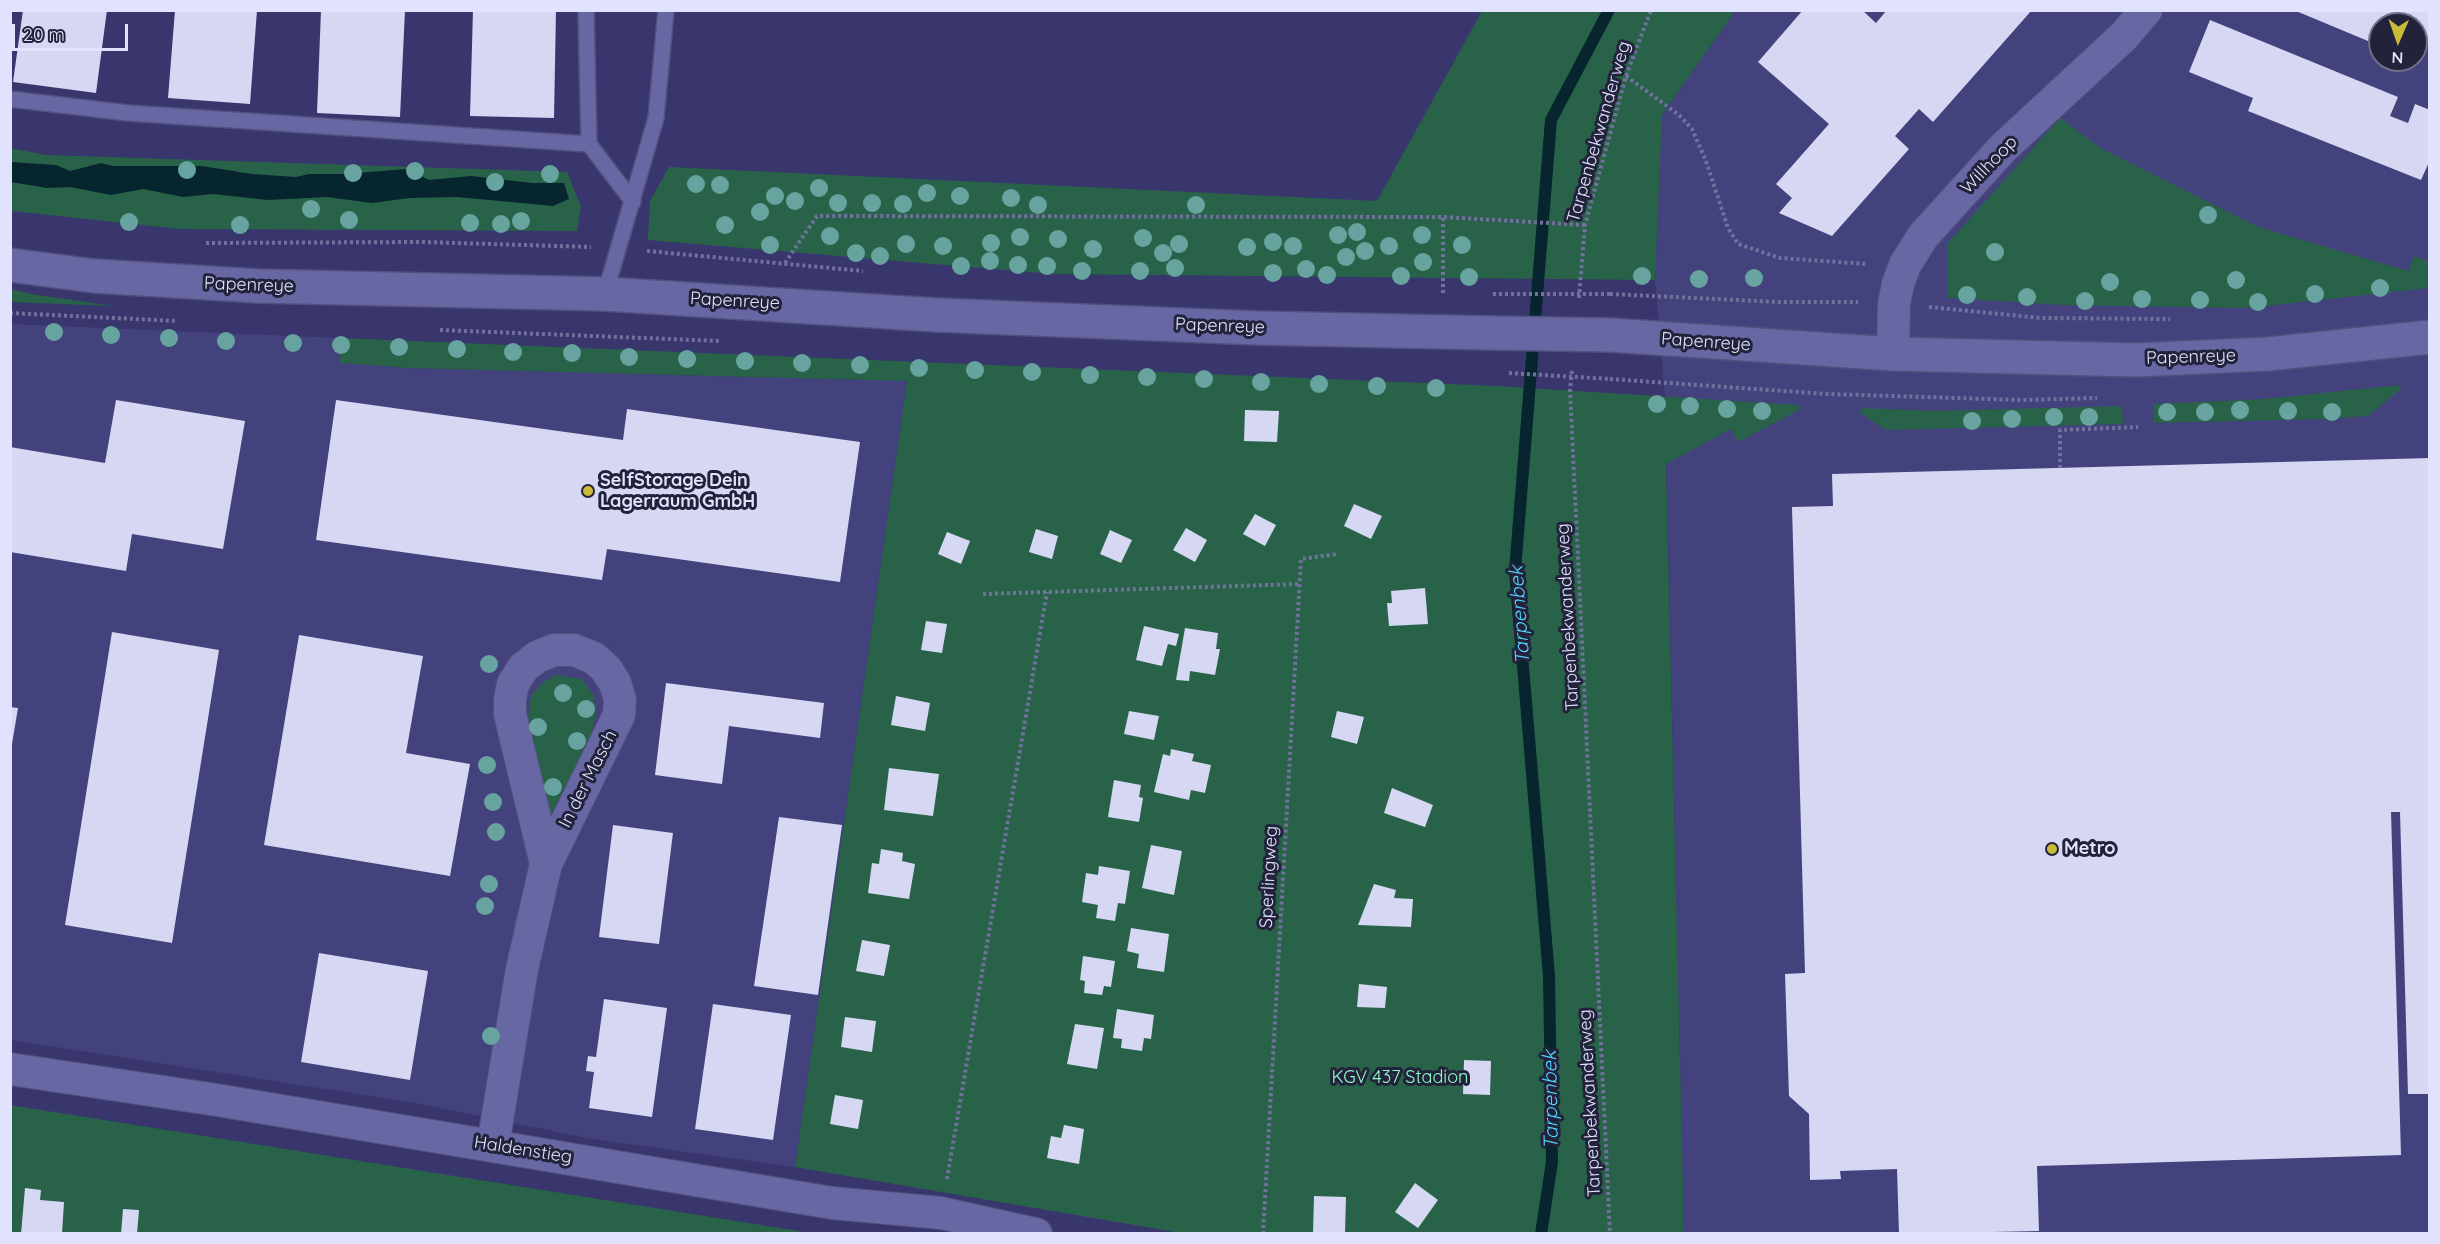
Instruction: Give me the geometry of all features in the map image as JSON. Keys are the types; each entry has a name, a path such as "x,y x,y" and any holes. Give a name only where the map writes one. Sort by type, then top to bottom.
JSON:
{"main road":[{"name":"Papenreye","path":"10,265 94,276 258,286 605,294 936,315 1257,327 1610,335 1893,354 2032,359 2136,360 2268,354 2430,337"}],"street":[{"name":"Willhoop","path":"1893,354 1894,304 1898,284 1905,265 1923,236 2003,148 2124,36 2146,10"},
{"name":"In der Masch","path":"493,1145 522,969 546,864 614,731 619,715 618,691 606,669 584,653 564,649 537,657 523,668 513,684 510,699 510,714 546,864"},
{"name":"Haldenstieg","path":"10,1069 493,1145 832,1203 941,1213 1036,1233"}],"lane":[{"path":"586,10 589,144 633,202"},
{"path":"605,294 656,118 666,10"},
{"path":"10,99 128,113 589,144"}],"path":[{"name":"Tarpenbekwanderweg","path":"1578,308 1585,225 1626,76 1651,10"},
{"path":"1626,76 1679,115 1692,129 1706,161 1728,228 1738,244 1780,258 1833,263"},
{"path":"784,264 817,216 1443,217 1585,225"},
{"path":"1443,217 1443,293"},
{"path":"201,243 422,242 619,248 874,272"},
{"path":"1431,293 1453,293"},
{"path":"1483,293 1611,294 1779,302 1833,301"},
{"path":"1940,307 2041,318 2181,319"},
{"name":"Tarpenbekwanderweg","path":"1572,366 1570,389 1610,1233"},
{"path":"1505,372 1610,379"},
{"path":"2060,468 2060,430 2138,427"},
{"name":"Sperlingweg","path":"1263,1233 1301,559 1337,554"},
{"path":"983,594 1299,584"},
{"path":"941,1213 1047,592"}],"shaded area":[{"name":"Metro","path":"1735,11 2429,11 2429,1233 1684,1233 1665,398 1655,280 1662,115"},
{"path":"10,324 340,338 340,363 409,368 907,381 795,1167 592,1139 415,1103 11,1040"}],"green space":[{"path":"1482,11 1735,11 1662,115 1655,280 1053,274 648,240 650,201 669,167 1377,201"},
{"path":"2060,118 2102,149 2258,227 2408,271 2414,256 2429,262 2429,288 2247,308 2064,305 1948,298 1947,244"},
{"path":"10,148 46,155 567,172 581,207 577,231 181,229 11,211"},
{"path":"11,289 31,294 114,306 11,302"},
{"name":"KGV 437 Stadion","path":"340,338 1497,386 1799,405 1799,410 1738,442 1731,429 1666,464 1684,1233 1181,1233 795,1167 907,381 409,368 340,363"},
{"path":"2400,385 2401,389 2368,416 2153,423 2153,404 2263,399"},
{"path":"2122,406 2123,424 1886,430 1859,412 1862,408 1934,411"},
{"path":"556,675 582,679 593,694 596,711 592,732 559,809 550,814 543,809 528,717 531,696 542,683"},
{"path":"10,1105 805,1232 828,1233 11,1233"}],"water":[{"path":"11,162 56,165 70,171 101,163 113,166 202,166 252,174 296,177 309,174 407,169 429,180 471,176 532,183 564,183 569,199 553,206 457,197 409,198 372,203 327,197 268,200 213,194 183,197 143,189 111,195 70,187 47,188 11,182"}],"building":[{"path":"23,10 107,10 96,93 13,82"},
{"path":"175,10 257,10 250,104 168,98"},
{"path":"321,10 405,10 400,117 317,113"},
{"path":"473,10 556,10 554,118 470,116"},
{"path":"1803,10 1862,10 1876,23 1887,10 2032,10 1933,122 1919,109 1895,136 1909,149 1832,236 1779,213 1792,198 1776,184 1829,124 1758,62"},
{"path":"2430,10 2428,33 2428,12 2368,12 2368,41 2296,11"},
{"path":"2210,20 2398,97 2390,116 2408,123 2415,104 2430,110 2430,160 2421,180 2248,111 2253,98 2189,72"},
{"path":"116,400 245,421 223,549 132,534 126,571 10,552 10,447 105,463"},
{"name":"SelfStorage Dein Lagerraum GmbH","path":"336,400 623,440 627,409 860,442 840,582 607,549 602,580 316,540"},
{"path":"1245,410 1279,411 1277,442 1244,441"},
{"name":"Metro","path":"2430,458 2430,1094 2408,1094 2400,812 2391,812 2401,1155 2037,1166 2039,1231 1899,1234 1897,1169 1840,1171 1841,1179 1810,1180 1809,1114 1789,1096 1785,974 1805,973 1792,507 1833,506 1832,474"},
{"path":"1354,504 1382,516 1371,539 1344,526"},
{"path":"1255,514 1276,525 1265,546 1243,534"},
{"path":"1186,528 1207,540 1195,562 1173,550"},
{"path":"1036,529 1058,536 1052,559 1029,552"},
{"path":"1110,530 1132,540 1121,563 1100,554"},
{"path":"947,532 970,541 961,564 938,554"},
{"path":"1425,588 1428,624 1389,626 1387,603 1392,603 1391,591"},
{"path":"926,621 947,624 942,653 921,650"},
{"path":"1144,626 1179,634 1176,646 1168,644 1162,666 1136,660"},
{"path":"1185,628 1218,633 1216,649 1220,649 1215,675 1190,671 1189,681 1176,680"},
{"path":"112,632 219,650 172,943 65,925"},
{"path":"299,635 423,656 406,753 470,764 450,876 264,845"},
{"path":"666,683 824,703 820,738 729,726 722,784 655,775"},
{"path":"896,696 930,703 925,731 891,725"},
{"path":"10,707 18,708 12,744 10,744"},
{"path":"1129,711 1159,716 1154,740 1124,734"},
{"path":"1337,711 1364,717 1357,744 1331,737"},
{"path":"1171,749 1194,754 1192,761 1211,765 1205,793 1191,790 1189,800 1154,792 1163,754 1170,756"},
{"path":"889,768 939,774 933,816 884,810"},
{"path":"1114,780 1141,785 1139,797 1143,798 1139,822 1108,817"},
{"path":"1392,788 1433,805 1425,827 1384,813"},
{"path":"779,817 842,825 818,995 754,986"},
{"path":"613,825 673,833 659,944 599,937"},
{"path":"1151,845 1182,851 1174,895 1142,888"},
{"path":"881,849 903,853 902,861 915,864 909,899 868,893 872,863 879,864"},
{"path":"1099,866 1130,871 1125,904 1118,903 1115,921 1096,918 1098,905 1082,902 1086,873 1098,875"},
{"path":"1374,884 1396,890 1394,898 1413,899 1411,927 1358,925"},
{"path":"1131,928 1169,934 1164,972 1137,968 1139,954 1127,951"},
{"path":"862,940 890,945 884,976 856,971"},
{"path":"319,953 428,971 410,1080 301,1062"},
{"path":"1083,956 1115,961 1111,987 1104,986 1102,995 1084,993 1085,981 1080,980"},
{"path":"1359,984 1387,987 1385,1008 1357,1007"},
{"path":"604,999 667,1008 652,1117 589,1108 594,1072 586,1071 588,1056 596,1057"},
{"path":"713,1004 791,1015 773,1140 695,1129"},
{"path":"1117,1009 1154,1015 1151,1039 1144,1038 1142,1051 1121,1048 1122,1039 1113,1038"},
{"path":"845,1017 876,1021 872,1052 841,1047"},
{"path":"1075,1024 1104,1028 1097,1069 1067,1064"},
{"path":"1464,1060 1491,1061 1490,1095 1463,1094"},
{"path":"835,1095 863,1100 858,1129 830,1124"},
{"path":"1064,1125 1084,1129 1079,1164 1047,1158 1051,1136 1061,1138"},
{"path":"1415,1183 1438,1200 1418,1228 1395,1212"},
{"path":"25,1188 41,1190 40,1200 64,1202 62,1234 21,1234"},
{"path":"1314,1196 1346,1197 1345,1234 1313,1233"},
{"path":"123,1209 139,1210 137,1234 121,1234"}],"waterway":[{"name":"Tarpenbek","path":"1541,1234 1552,1162 1549,976 1515,571 1551,120 1609,10"}],"place":[{"name":"SelfStorage Dein Lagerraum GmbH","path":"588,491"},
{"name":"Metro","path":"2052,849"}]}
